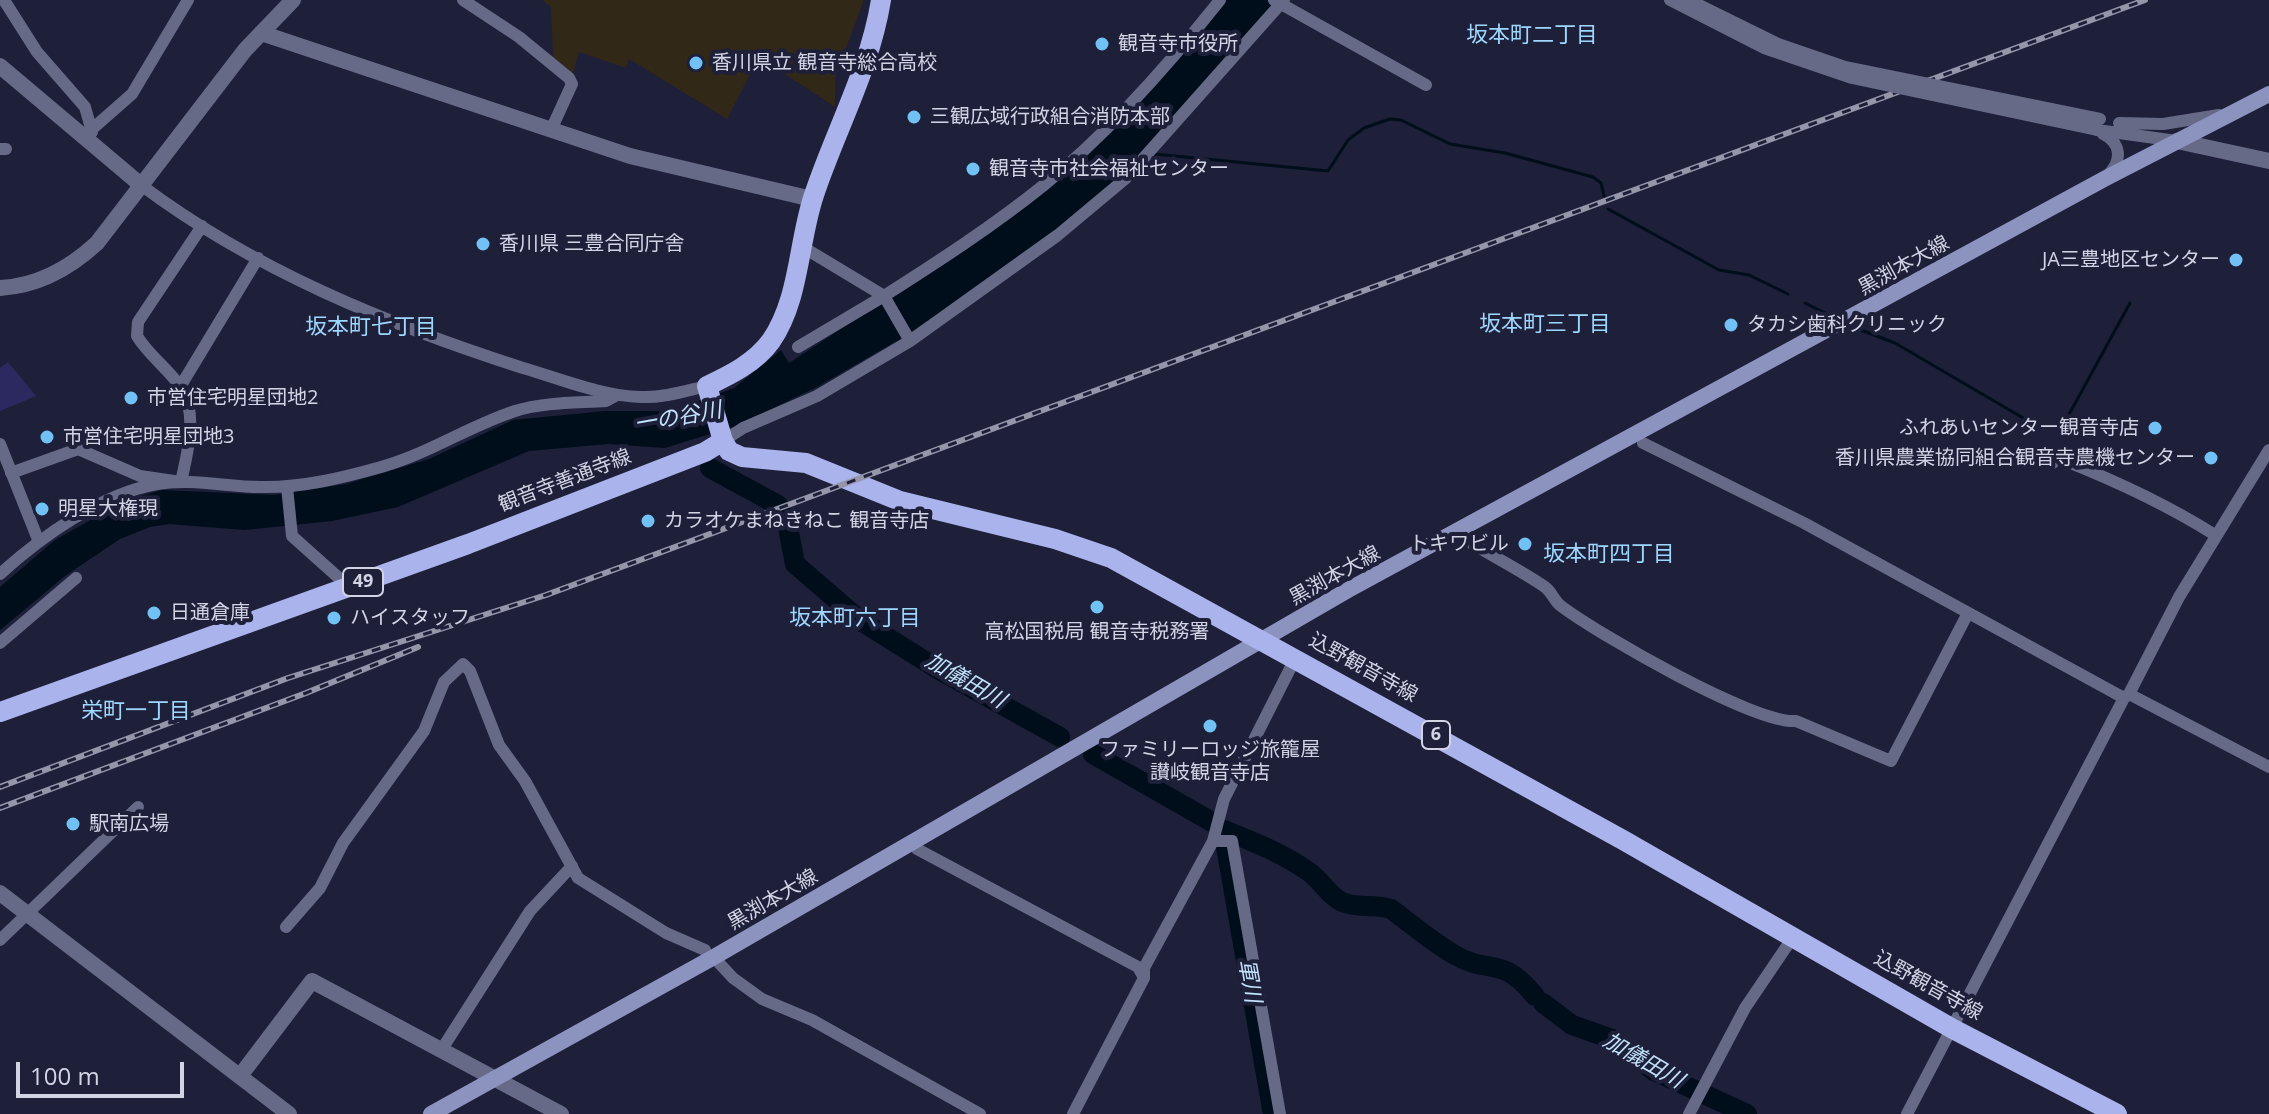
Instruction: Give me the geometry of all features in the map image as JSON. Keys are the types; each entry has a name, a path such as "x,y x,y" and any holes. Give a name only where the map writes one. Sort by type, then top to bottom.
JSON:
{"main road":[{"path":"721,438 708,390 755,358 771,341 793,287 812,199 867,62 881,0"},
{"name":"黒渕本大線","path":"431,1114 714,957 1348,590 2106,178 2269,94"},
{"name":"込野観音寺線","path":"721,438 729,451 742,457 806,463 900,501 1079,545 1111,558 1296,657 1953,1029 2114,1113"},
{"name":"観音寺善通寺線","path":"0,712 468,544 705,452 721,438"}],"street":[{"path":"4,0 37,52 85,107 88,135"},
{"path":"88,135 132,94 188,0"},
{"path":"0,288 48,277 84,256 261,33 293,0"},
{"path":"463,0 519,37 569,78 572,84 551,130"},
{"path":"798,347 976,237 1077,157 1180,50 1220,0"},
{"path":"1670,0 1764,48 1840,75 2098,124 2163,124 2230,113"},
{"path":"1689,0 1778,44 1882,76 2146,137 2269,161"},
{"path":"721,438 817,396 910,341 1058,235 1125,179 1280,1 1426,85"},
{"path":"261,33 645,160 812,199"},
{"path":"0,66 88,135 141,185 202,226 258,258 405,328 617,395 664,396 708,390"},
{"path":"2119,123 2177,141"},
{"path":"2098,124 2116,142 2119,153 2118,164 2106,178"},
{"path":"2142,159 2153,145 2146,137"},
{"path":"181,482 189,441 188,405 180,387 143,346 137,336 138,322 202,226"},
{"path":"801,246 884,296 910,341"},
{"path":"180,387 258,258"},
{"path":"11,473 78,449 140,476 181,482 287,487 382,467 519,410 606,401 617,395"},
{"path":"1643,443 1804,523 2126,696 2269,767"},
{"path":"0,444 39,542"},
{"path":"1907,1114 2126,696 2215,535 2269,450"},
{"path":"2053,463 2056,458 2063,460 2153,498 2215,535"},
{"path":"0,574 39,542 111,499 159,484 181,482"},
{"path":"287,487 292,536 349,587"},
{"path":"1466,540 1549,589 1557,603 1583,621 1700,685 1780,722 1796,721 1891,761 1968,613"},
{"path":"0,643 76,578"},
{"path":"1073,1114 1144,978 1144,968 1213,841 1224,799 1296,657"},
{"path":"286,927 320,888 343,843 424,731 444,682 463,664 470,671 499,745 525,781 578,878 666,933 705,950"},
{"path":"0,940 138,807"},
{"path":"1213,841 1232,841 1280,1114"},
{"path":"917,849 1138,967 1144,978"},
{"path":"442,1049 530,911 572,866"},
{"path":"0,893 289,1114"},
{"path":"1689,1114 1745,1008 1793,937"},
{"path":"719,963 733,978 762,999 812,1020 980,1114"},
{"path":"240,1076 312,981 561,1114"}],"shaded area":[{"name":"香川県立 観音寺総合高校","path":"542,0 864,0 835,78 835,107 759,57 727,119 629,59 626,68 579,52 573,73 553,57 551,7"},
{"path":"8,362 36,396 0,411 0,368"}],"water":[{"name":"一の谷川","path":"1224,0 1276,0 1110,187 1007,268 900,339 817,387 736,426 665,448 608,444 529,451 398,507 332,521 245,530 169,524 150,527 120,539 65,576 0,630 0,587 55,540 126,500 162,490 274,495 346,484 429,459 513,420 605,411 671,411 734,388 781,350 789,363 976,241 1073,166"}],"waterway":[{"path":"1154,154 1328,171 1348,140 1364,128 1390,119 1401,120 1450,144 1505,153 1593,177 1601,183 1604,196"},
{"path":"1608,209 1719,270 1749,275 1788,294"},
{"path":"1805,303 1825,313"},
{"path":"1861,330 1895,343 2042,429 2061,429 2130,303"},
{"name":"加儀田川","path":"710,468 778,505"},
{"name":"加儀田川","path":"786,517 795,564 861,621 941,671 1060,737"},
{"name":"加儀田川","path":"1093,754 1212,822"},
{"name":"加儀田川","path":"1224,830 1299,865 1342,902 1391,909 1453,954 1513,975 1535,996"},
{"name":"軍川","path":"1226,847 1273,1114"},
{"name":"加儀田川","path":"1543,1003 1572,1025 1612,1039 1654,1071 1747,1114"}],"railway":[{"path":"0,787 288,678 546,595 2145,0"},
{"path":"0,808 306,693 418,647"}],"place":[{"name":"観音寺市役所","path":"1102,44"},
{"name":"香川県立 観音寺総合高校","path":"696,63"},
{"name":"三観広域行政組合消防本部","path":"914,117"},
{"name":"観音寺市社会福祉センター","path":"973,169"},
{"name":"香川県 三豊合同庁舎","path":"483,244"},
{"name":"JA三豊地区センター","path":"2236,260"},
{"name":"タカシ歯科クリニック","path":"1731,325"},
{"name":"市営住宅明星団地2","path":"131,398"},
{"name":"ふれあいセンター観音寺店","path":"2155,428"},
{"name":"市営住宅明星団地3","path":"47,437"},
{"name":"香川県農業協同組合観音寺農機センター","path":"2211,458"},
{"name":"明星大権現","path":"42,509"},
{"name":"カラオケまねきねこ 観音寺店","path":"648,521"},
{"name":"トキワビル","path":"1525,544"},
{"name":"高松国税局 観音寺税務署","path":"1097,607"},
{"name":"日通倉庫","path":"154,613"},
{"name":"ハイスタッフ","path":"334,618"},
{"name":"ファミリーロッジ旅籠屋 讃岐観音寺店","path":"1210,726"},
{"name":"駅南広場","path":"73,824"}],"district":[{"name":"坂本町二丁目","path":"1532,36"},
{"name":"坂本町三丁目","path":"1545,325"},
{"name":"坂本町七丁目","path":"371,328"},
{"name":"坂本町四丁目","path":"1609,555"},
{"name":"坂本町六丁目","path":"855,619"},
{"name":"栄町一丁目","path":"136,712"}]}
